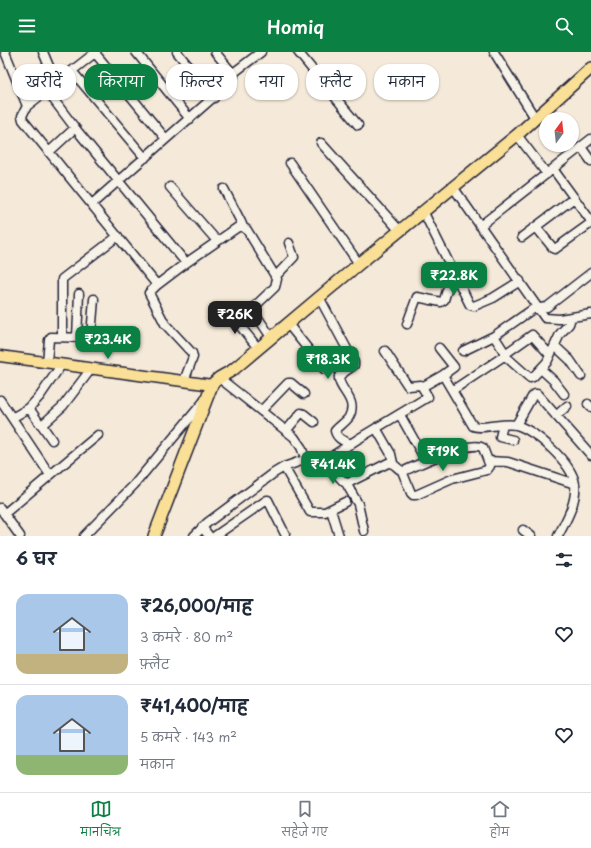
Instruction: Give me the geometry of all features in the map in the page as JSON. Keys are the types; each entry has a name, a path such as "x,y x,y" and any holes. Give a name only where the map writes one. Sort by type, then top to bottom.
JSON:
{"highway":[{"path":"154,536 213,386 516,135 591,68"}],"main road":[{"path":"0,356 213,386"}],"street":[{"path":"6,52 27,106"},
{"path":"43,52 48,64"},
{"path":"136,52 190,119"},
{"path":"177,52 187,64"},
{"path":"215,52 225,64"},
{"path":"237,70 261,52"},
{"path":"298,52 358,125"},
{"path":"494,52 535,118"},
{"path":"76,68 96,53 166,139"},
{"path":"76,76 146,158"},
{"path":"35,100 27,106 22,116 23,120 157,285"},
{"path":"54,100 186,263"},
{"path":"92,204 212,100"},
{"path":"49,152 75,128"},
{"path":"516,135 574,198 591,222 555,249 536,227"},
{"path":"480,226 591,139"},
{"path":"321,143 400,231"},
{"path":"581,147 591,161"},
{"path":"290,163 359,264"},
{"path":"170,187 217,241"},
{"path":"453,187 545,318 571,318 591,314"},
{"path":"224,189 241,222 242,227"},
{"path":"522,237 574,198"},
{"path":"423,211 470,305 474,306 493,298 520,281"},
{"path":"184,381 193,355 165,324 149,296 150,291 186,263 238,227 242,227 247,230 277,279 275,287 252,309 271,337"},
{"path":"62,337 62,279 118,236"},
{"path":"275,277 294,257 289,243"},
{"path":"407,324 417,297 443,302 453,271"},
{"path":"463,351 494,336 533,310 547,307 591,274"},
{"path":"77,337 79,294"},
{"path":"319,297 355,363 339,376 338,380 351,401 351,404 348,418 335,431 339,438 351,444"},
{"path":"47,362 49,338 89,338 91,336 94,299"},
{"path":"227,310 258,348"},
{"path":"494,336 505,354 530,378 533,377 547,362 560,334 569,324 571,318"},
{"path":"288,324 324,369"},
{"path":"453,390 532,335 550,355"},
{"path":"555,346 570,360 581,376"},
{"path":"422,387 454,367 439,348"},
{"path":"194,536 202,527 284,467 306,460 324,462 376,428 428,397 420,384 408,386 385,351"},
{"path":"12,418 29,408 40,396 62,364"},
{"path":"41,424 45,423 63,406 91,369"},
{"path":"541,369 554,381 564,394"},
{"path":"443,375 473,426 477,428 503,425 516,426 524,429 540,438 565,465 575,484 575,494 572,507 558,536"},
{"path":"261,411 288,383 291,383 304,394"},
{"path":"84,536 134,485 213,386 261,411 298,441 306,460"},
{"path":"516,426 535,394 591,455"},
{"path":"0,400 50,476"},
{"path":"556,416 567,406"},
{"path":"29,408 52,440"},
{"path":"286,431 301,413 314,422"},
{"path":"400,415 426,461"},
{"path":"503,425 500,437 513,440"},
{"path":"376,428 391,454 393,463 402,472 413,495 452,479 487,470 490,466 483,448 477,445 445,453 402,472"},
{"path":"20,536 2,511 50,476 98,435"},
{"path":"488,461 508,462 575,484"},
{"path":"324,462 346,483 358,504 364,531"},
{"path":"346,483 352,482 388,463 393,463"},
{"path":"561,479 565,465"},
{"path":"284,467 308,511 313,513 325,512 345,502"},
{"path":"215,536 267,500 285,534"},
{"path":"331,510 339,536"},
{"path":"202,527 209,536"},
{"path":"522,530 531,536"}]}
